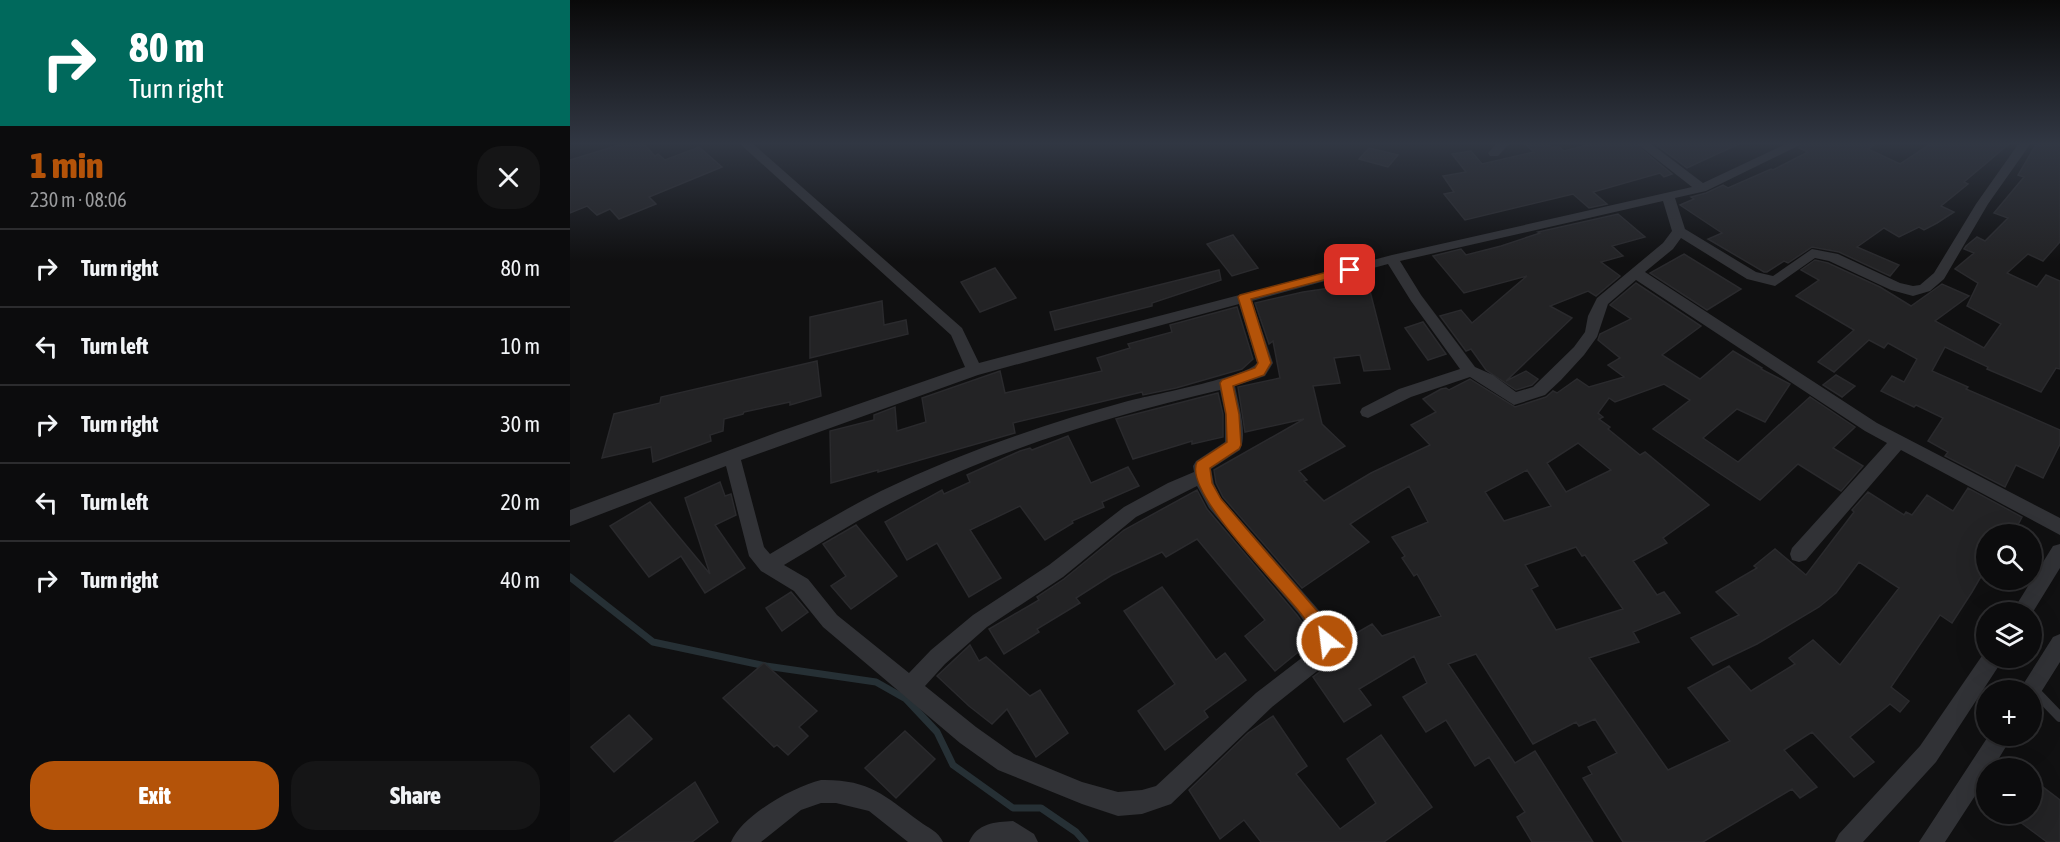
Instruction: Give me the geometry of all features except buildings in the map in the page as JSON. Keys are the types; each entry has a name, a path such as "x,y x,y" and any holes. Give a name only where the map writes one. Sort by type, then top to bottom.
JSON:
{"street":[{"path":"789,182 957,332 974,370"},
{"path":"1694,182 1702,188"},
{"path":"570,518 974,370 1392,259 1702,188 1713,182"},
{"path":"1668,195 1679,231 1752,276 1775,281 1812,253 1833,257 1896,288 1913,291 1925,288 1939,276 1997,182"},
{"path":"1368,412 1405,393 1470,370 1479,372 1514,399 1539,391 1586,342 1592,333 1595,316 1602,301 1668,246 1679,231"},
{"path":"1392,259 1416,298 1470,370"},
{"path":"1636,273 1863,422 2060,527"},
{"path":"768,565 867,507 972,458 1038,434 1156,398 1226,383 1259,372 1264,363 1244,297"},
{"path":"732,457 756,550 768,565 801,585 830,621 968,735 1006,762 1042,778 1118,804 1142,802 1162,796 1264,700 1319,657 1327,641 1323,630 1306,608 1215,503 1205,484 1202,466 1234,445 1232,404 1226,383"},
{"path":"1799,554 1898,442"},
{"path":"910,687 938,657 980,621 1056,571 1130,512 1174,488 1204,476"},
{"path":"2028,602 2060,552"},
{"path":"2037,680 2060,644"},
{"path":"1847,842 1928,754 1986,668"},
{"path":"1931,842 1995,746"},
{"path":"743,842 778,812 807,792 837,789 877,802 920,837 931,842"},
{"path":"981,842 993,834 1013,833 1026,842"}],"lane":[{"path":"2042,700 2060,717"}],"waterway":[{"path":"570,577 653,642 766,666 876,682 906,699 937,732 953,765 1013,808 1041,808 1076,832 1085,842"}],"route":[{"path":"1327,641 1323,630 1306,608 1215,503 1205,484 1202,466 1234,445 1233,414 1226,383 1259,372 1264,363 1244,297 1350,270"}]}
